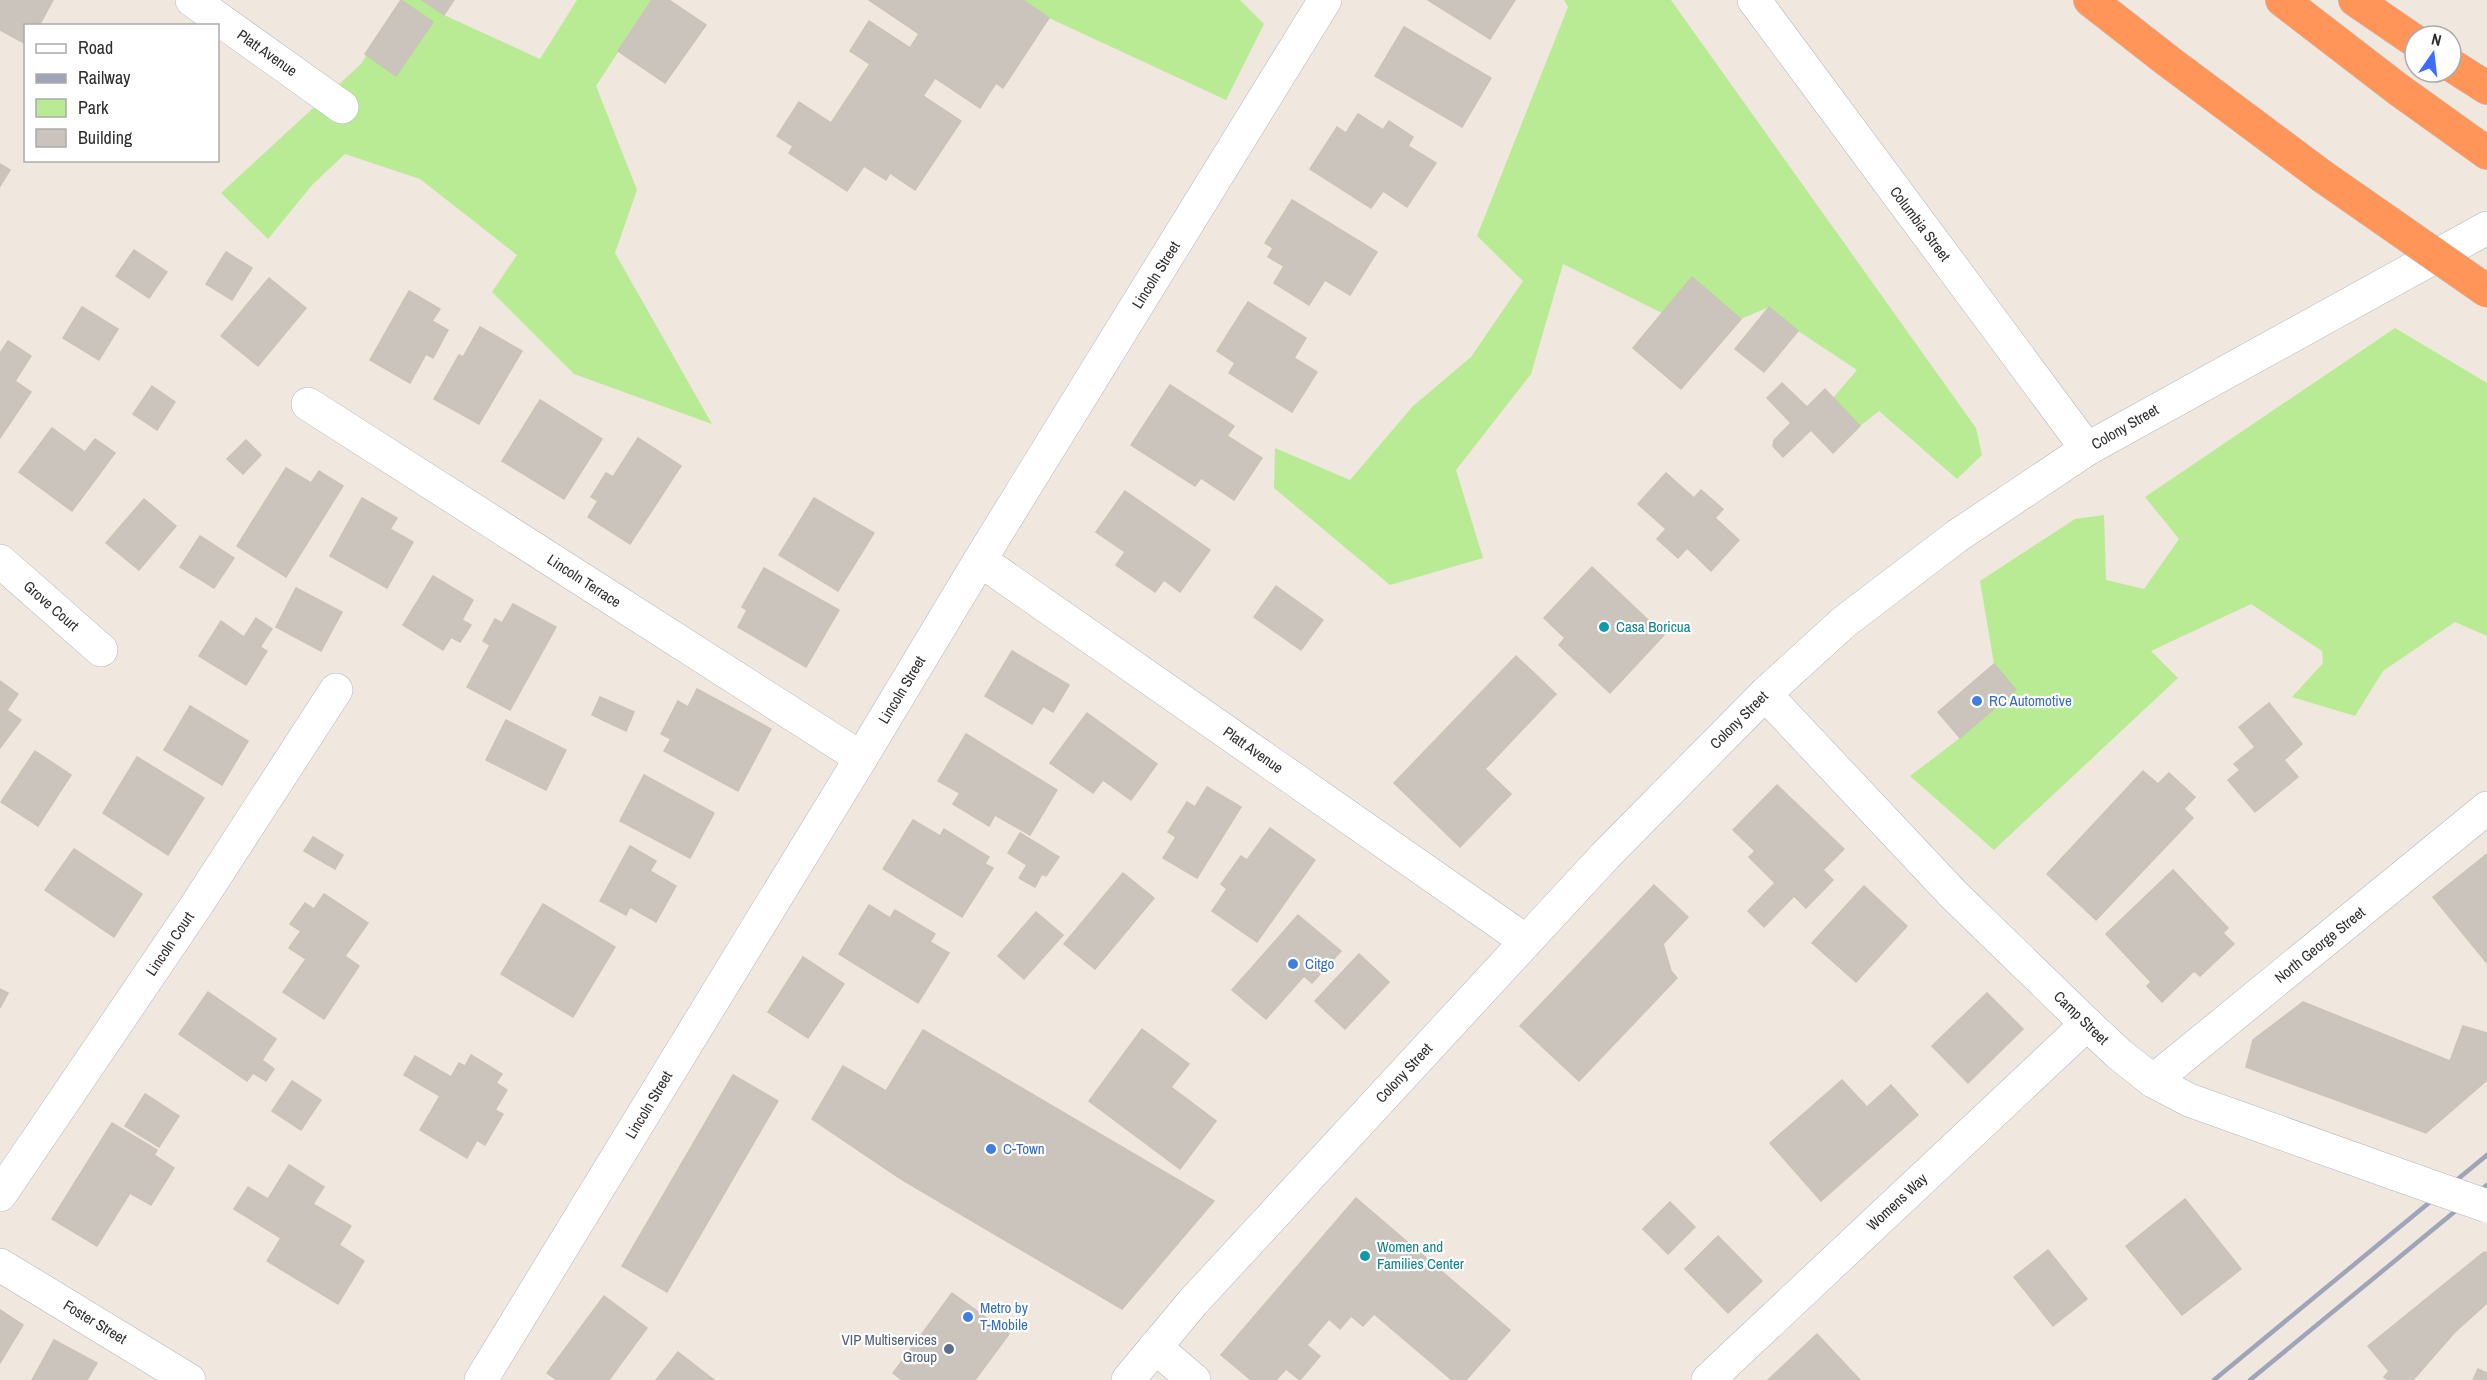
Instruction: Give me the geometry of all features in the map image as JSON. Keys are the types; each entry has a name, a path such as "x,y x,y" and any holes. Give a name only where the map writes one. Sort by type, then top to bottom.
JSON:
{"highway":[{"path":"2090,0 2322,176 2487,291"},
{"path":"2283,0 2432,114 2487,153"},
{"path":"2355,0 2403,33"},
{"path":"2463,72 2485,86"}],"street":[{"name":"Platt Avenue","path":"192,0 342,107"},
{"name":"Lincoln Street","path":"483,1379 980,560 1325,0"},
{"name":"Columbia Street","path":"1754,0 2087,449"},
{"name":"Colony Street","path":"1128,1380 1209,1284 1526,941 1765,694 1844,622 1957,537 2087,449 2164,404 2487,228"},
{"name":"Lincoln Terrace","path":"308,404 861,758"},
{"name":"Platt Avenue","path":"980,560 1526,941"},
{"name":"Grove Court","path":"0,561 101,650"},
{"name":"Lincoln Court","path":"0,1195 196,906 336,690"},
{"name":"Camp Street","path":"1765,694 1954,895 2119,1054 2154,1081 2189,1100 2487,1206"},
{"name":"North George Street","path":"2154,1081 2487,808"},
{"name":"Womens Way","path":"1708,1380 2087,1024"},
{"name":"Foster Street","path":"0,1265 189,1380"},
{"path":"1155,1347 1194,1380"}],"green space":[{"path":"401,0 422,0 444,15 540,59 577,0 652,0 596,86 637,190 615,253 712,424 574,374 492,292 517,255 420,179 345,154 313,184 268,239 221,193 361,64"},
{"path":"1023,0 1240,0 1264,24 1226,100 1049,18"},
{"path":"1564,0 1671,0 1976,428 1982,455 1957,479 1879,411 1860,426 1833,398 1857,370 1798,331 1769,307 1741,319 1692,277 1662,313 1563,264 1531,374 1456,470 1483,558 1390,585 1274,488 1275,448 1350,480 1413,406 1471,357 1523,281 1477,236 1568,7"},
{"path":"2395,328 2487,383 2487,636 2455,622 2383,671 2355,716 2292,697 2323,663 2322,651 2251,604 2151,651 2178,678 1994,850 1910,776 1960,738 2016,690 1994,664 1980,581 2075,519 2104,515 2106,580 2144,589 2179,539 2145,497"}],"building":[{"path":"0,0 53,0 40,24 24,24 24,43 0,30"},
{"path":"401,0 433,22 396,76 365,54"},
{"path":"422,0 454,0 444,15"},
{"path":"652,0 669,0 706,25 665,83 618,51"},
{"path":"869,0 1023,0 1049,18 1003,88 996,83 980,108 935,78 923,96 961,121 915,190 890,173 886,180 864,166 847,191 789,153 793,146 777,136 799,102 831,123 870,64 850,51 869,21 910,48 919,34"},
{"path":"1428,0 1515,0 1490,39"},
{"path":"1404,27 1491,78 1462,127 1375,76"},
{"path":"1358,114 1383,130 1389,121 1413,137 1408,146 1436,163 1407,207 1383,191 1371,208 1310,169 1337,127 1346,133"},
{"path":"0,164 10,170 0,186"},
{"path":"1292,200 1377,252 1350,295 1325,280 1309,305 1274,283 1284,266 1268,257 1273,248 1265,243"},
{"path":"134,250 167,272 149,298 116,276"},
{"path":"226,252 252,268 232,300 206,284"},
{"path":"1692,277 1741,319 1681,389 1633,348"},
{"path":"269,278 306,308 258,366 221,336"},
{"path":"409,291 440,309 432,321 448,330 433,358 426,354 410,383 370,360"},
{"path":"1248,302 1306,338 1294,358 1317,372 1292,412 1229,373 1235,363 1217,351"},
{"path":"82,307 118,329 99,360 63,338"},
{"path":"1769,307 1798,331 1764,372 1735,349"},
{"path":"480,327 522,351 479,424 434,399 459,355 463,357"},
{"path":"8,341 31,356 15,381 31,392 0,438 0,353"},
{"path":"1782,383 1807,407 1825,389 1860,426 1833,453 1811,430 1783,457 1773,446 1774,440 1791,423 1767,398"},
{"path":"1170,385 1234,426 1227,436 1262,458 1234,500 1201,478 1195,486 1131,445"},
{"path":"152,386 175,402 157,430 133,414"},
{"path":"540,400 602,439 564,499 502,461"},
{"path":"52,428 85,452 95,439 115,453 72,511 19,472"},
{"path":"638,438 681,466 630,544 588,517 598,501 591,497 606,473 613,477"},
{"path":"246,440 261,455 243,474 227,459"},
{"path":"286,468 311,483 319,471 343,486 286,577 237,546"},
{"path":"1666,473 1694,498 1701,490 1723,509 1715,518 1739,540 1711,571 1687,548 1678,558 1657,539 1666,529 1638,504"},
{"path":"1125,491 1210,550 1180,592 1164,580 1155,592 1116,565 1125,552 1096,532"},
{"path":"362,498 397,518 390,529 413,542 387,588 330,556"},
{"path":"814,498 874,533 838,591 779,555"},
{"path":"144,499 176,526 139,570 106,543"},
{"path":"200,536 234,558 214,588 180,567"},
{"name":"Casa Boricua","path":"1592,567 1664,635 1610,693 1559,645 1565,638 1544,618"},
{"path":"764,568 839,610 806,667 738,627 747,610 742,607"},
{"path":"433,576 473,600 462,620 471,625 460,642 451,637 443,650 403,625"},
{"path":"1276,586 1323,620 1301,650 1254,617"},
{"path":"296,588 342,612 321,651 276,627"},
{"path":"513,604 556,627 510,710 467,687 490,645 483,641 495,619 502,623"},
{"path":"256,618 272,629 260,647 267,651 246,685 199,656 221,621 244,637"},
{"path":"1012,651 1069,685 1053,712 1043,706 1032,724 985,696"},
{"path":"1516,656 1556,694 1485,769 1511,794 1460,847 1394,783"},
{"name":"RC Automotive","path":"1994,664 2016,690 1960,738 1938,712"},
{"path":"0,681 18,694 7,710 21,720 0,748"},
{"path":"697,689 771,729 738,791 664,751 671,739 661,734 678,701 688,707"},
{"path":"600,697 634,712 626,731 592,715"},
{"path":"2269,703 2302,744 2284,760 2298,777 2255,812 2228,780 2240,770 2234,764 2255,747 2239,727"},
{"path":"190,706 248,741 222,785 164,750"},
{"path":"1087,713 1157,764 1131,800 1103,780 1093,793 1050,763"},
{"path":"506,720 566,750 546,790 486,760"},
{"path":"966,734 1057,790 1030,835 995,815 989,826 953,804 960,793 938,781"},
{"path":"35,751 71,775 38,826 1,802"},
{"path":"137,757 204,798 168,855 103,813"},
{"path":"2143,771 2158,784 2169,773 2195,797 2184,809 2193,818 2096,920 2047,874"},
{"path":"644,775 714,813 690,858 620,821"},
{"path":"1777,785 1844,849 1823,870 1833,880 1806,908 1794,896 1764,927 1748,911 1775,883 1749,857 1755,851 1733,830"},
{"path":"1207,787 1241,807 1197,878 1163,858 1176,837 1168,832 1187,802 1195,807"},
{"path":"913,820 940,836 944,829 989,857 985,864 993,868 962,917 883,869"},
{"path":"1270,828 1315,860 1257,942 1212,911 1227,889 1221,884 1241,856 1247,860"},
{"path":"1020,833 1059,857 1046,876 1042,874 1035,887 1019,878 1027,865 1008,853"},
{"path":"313,837 343,855 335,869 304,851"},
{"path":"630,846 656,861 650,871 676,886 656,922 630,907 626,915 600,901"},
{"path":"74,849 142,894 114,937 45,890"},
{"path":"2487,854 2487,963 2433,897"},
{"path":"2173,870 2228,928 2223,933 2234,944 2200,976 2194,971 2162,1002 2147,986 2151,982 2106,934"},
{"path":"1123,873 1154,898 1095,969 1064,944"},
{"path":"1654,885 1688,917 1663,944 1671,971 1677,978 1579,1081 1520,1026"},
{"path":"1864,886 1907,926 1856,982 1812,943"},
{"path":"324,894 368,923 345,956 359,966 324,1019 283,992 306,959 289,948 301,931 290,924 305,903 314,909"},
{"path":"543,904 615,947 573,1017 501,974"},
{"path":"869,905 890,918 895,910 935,934 930,942 949,953 918,1003 839,954"},
{"path":"1036,912 1063,935 1024,979 998,956"},
{"name":"Citgo","path":"1298,915 1341,951 1312,983 1304,976 1266,1019 1232,990"},
{"name":"Citgo","path":"1359,954 1389,982 1345,1029 1315,1001"},
{"path":"803,957 844,984 808,1038 768,1012"},
{"path":"0,989 8,993 0,1008"},
{"path":"208,992 276,1039 262,1060 274,1069 266,1081 253,1073 247,1081 179,1034"},
{"path":"1987,993 2023,1029 1968,1083 1932,1046"},
{"path":"2303,1002 2450,1061 2463,1026 2487,1033 2487,1080 2426,1133 2246,1067 2253,1040"},
{"path":"1142,1029 1189,1064 1171,1087 1216,1121 1180,1169 1089,1101"},
{"name":"C-Town","path":"923,1030 1214,1201 1122,1309 901,1179 812,1119 843,1066 886,1091"},
{"path":"471,1055 502,1074 496,1083 507,1090 495,1110 503,1114 485,1145 477,1140 467,1158 420,1130 440,1096 404,1075 415,1056 451,1077 459,1063 465,1066"},
{"path":"733,1075 778,1101 667,1292 622,1266"},
{"path":"1842,1080 1867,1107 1891,1085 1918,1115 1821,1201 1770,1143"},
{"path":"292,1081 321,1100 301,1130 272,1111"},
{"path":"145,1094 179,1116 159,1147 125,1126"},
{"path":"112,1123 157,1150 154,1155 174,1168 151,1205 130,1193 97,1246 52,1219"},
{"path":"289,1165 324,1187 313,1204 351,1226 339,1245 364,1261 338,1304 267,1261 281,1238 234,1209 248,1187 268,1199"},
{"name":"Women and Families Center","path":"1356,1198 1510,1330 1466,1380 1452,1380 1374,1314 1363,1326 1351,1316 1340,1329 1329,1319 1307,1345 1320,1356 1300,1380 1286,1369 1276,1380 1251,1380 1221,1355"},
{"path":"2185,1199 2241,1269 2182,1315 2126,1246"},
{"path":"1670,1202 1695,1227 1668,1254 1643,1229"},
{"path":"1718,1236 1762,1281 1728,1313 1685,1269"},
{"path":"2048,1250 2087,1299 2053,1326 2014,1277"},
{"path":"2484,1252 2487,1253 2487,1303 2454,1333 2413,1380 2388,1380 2384,1377 2389,1371 2368,1346"},
{"path":"952,1293 1009,1334 975,1380 902,1380 893,1373"},
{"path":"604,1296 647,1328 609,1380 557,1380 547,1373"},
{"path":"0,1310 23,1325 0,1363"},
{"path":"1817,1334 1860,1380 1768,1380"},
{"path":"54,1340 97,1363 87,1380 32,1380"},
{"path":"678,1352 714,1380 656,1380"},
{"path":"2478,1369 2487,1373 2487,1380 2473,1380"}],"railway":[{"path":"2214,1380 2487,1155"},
{"path":"2250,1380 2487,1185"}],"place":[{"name":"Casa Boricua","path":"1604,627"},
{"name":"RC Automotive","path":"1977,701"},
{"name":"Citgo","path":"1293,964"},
{"name":"C-Town","path":"991,1149"},
{"name":"Women and Families Center","path":"1365,1256"},
{"name":"Metro by T-Mobile","path":"968,1317"},
{"name":"VIP Multiservices Group","path":"949,1349"}]}
